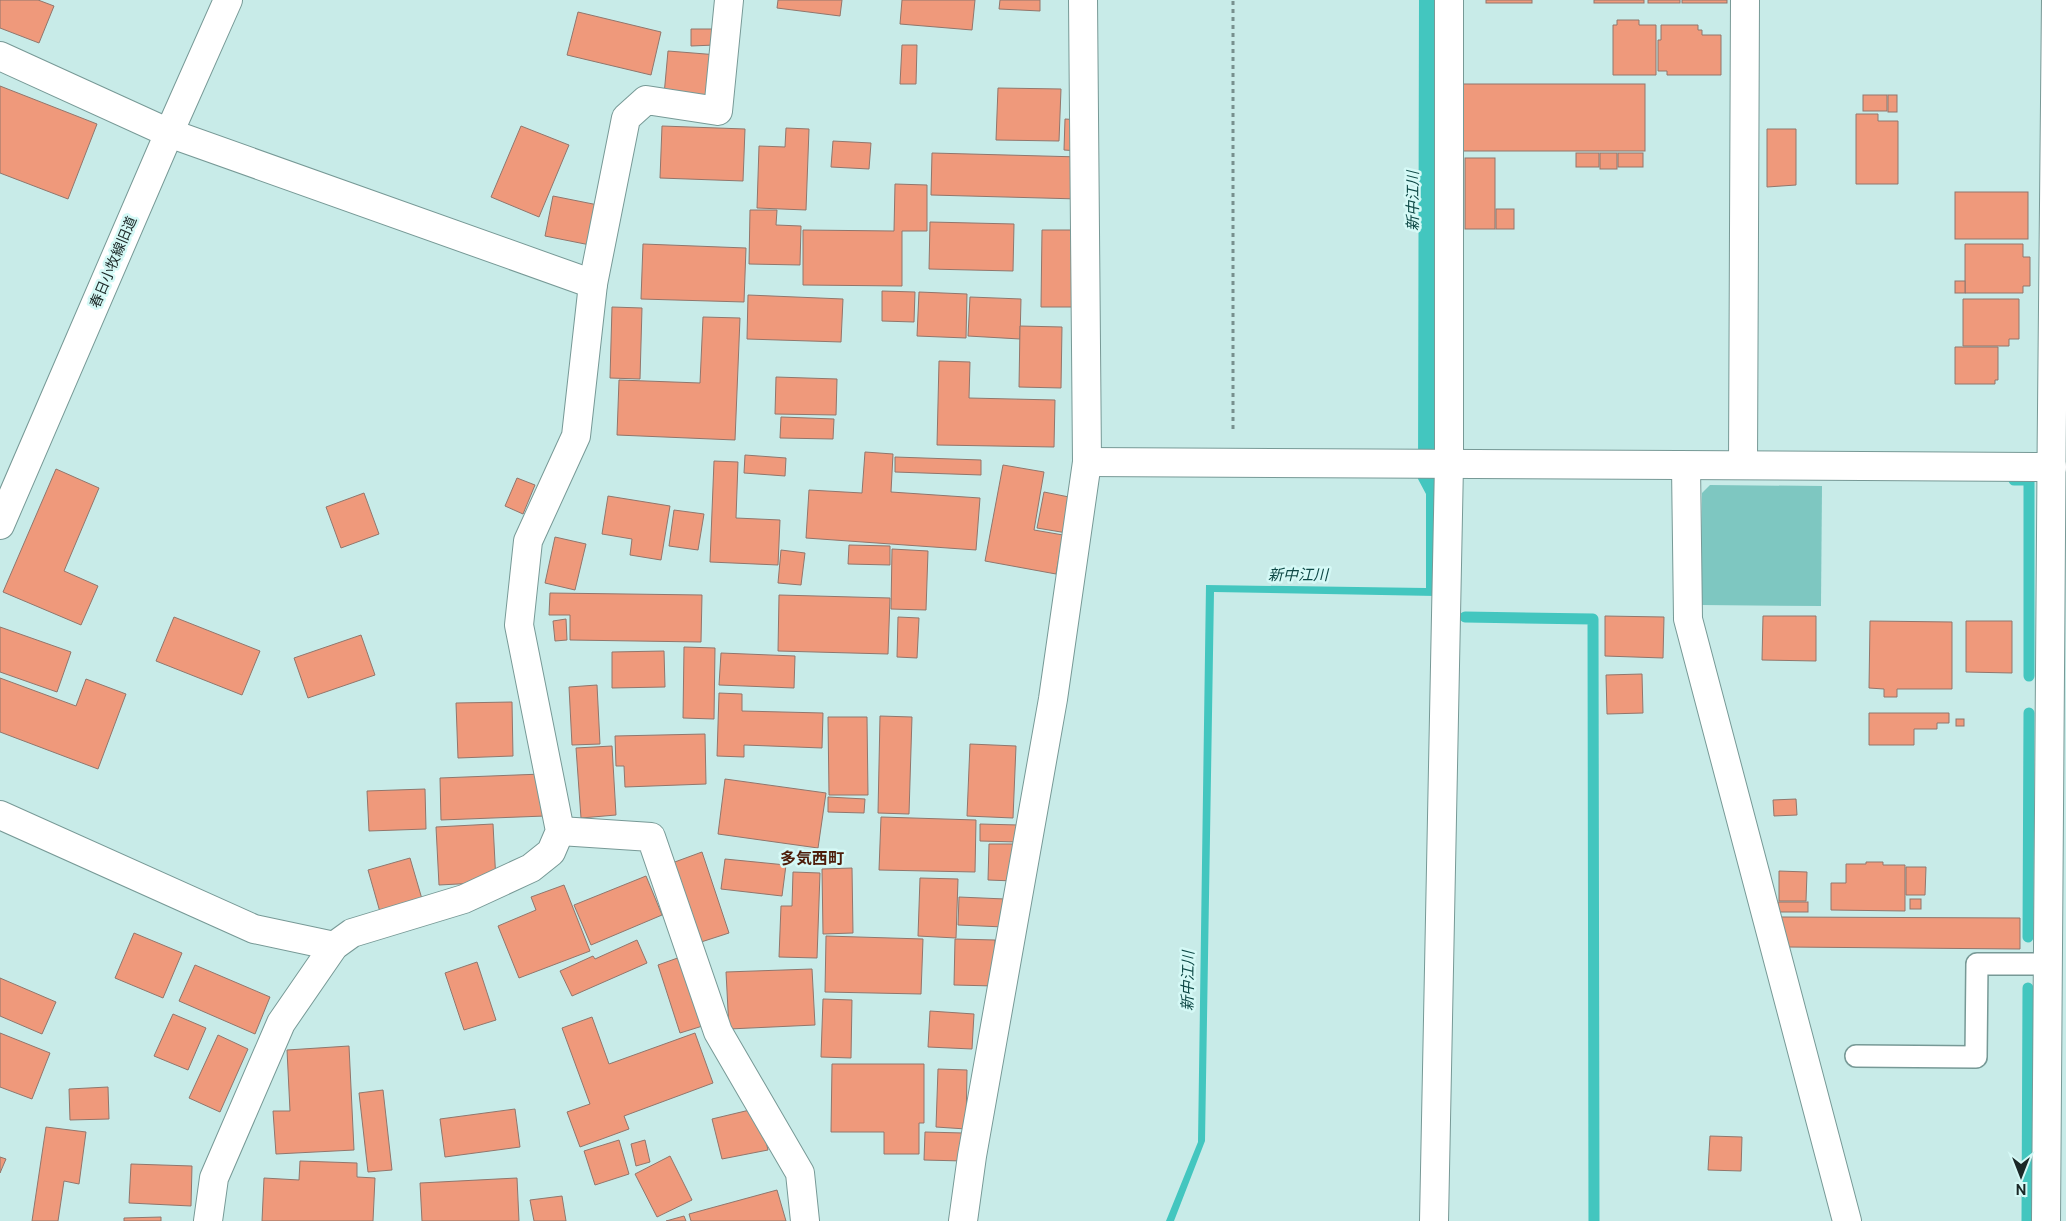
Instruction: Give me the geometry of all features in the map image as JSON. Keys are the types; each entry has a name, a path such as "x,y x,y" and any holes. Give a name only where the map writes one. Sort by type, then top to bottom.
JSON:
{"street":[{"name":"春日小牧線旧道","path":"0,525 228,0"},
{"path":"208,1221 214,1178 282,1023 334,946 352,933 464,899 531,868 551,852 560,831 519,625 528,542 576,436 593,284 626,118 646,100 718,111 729,0"},
{"path":"963,1221 972,1156 1053,699 1087,462 1083,0"},
{"path":"1434,1221 1435,464 1449,0"},
{"path":"1743,465 1745,0"},
{"path":"2046,1221 2046,964 2056,902 2059,467 2056,0"},
{"path":"0,56 169,133 593,284"},
{"path":"1087,462 2059,467"},
{"path":"1686,466 1688,619 1847,1221"},
{"path":"0,814 254,929 334,946"},
{"path":"560,831 652,838 718,1032 800,1173 805,1221"}],"lane":[{"path":"1856,1056 1976,1057 1977,964 2046,964"}],"path":[{"path":"1233,463 1234,0"}],"shaded area":[{"path":"1419,0 1436,0 1437,596 1214,592 1205,1141 1174,1221 1166,1221 1198,1142 1206,585 1426,588 1426,494 1418,479"},
{"path":"1710,485 1822,486 1821,606 1701,605 1702,493"}],"building":[{"path":"0,0 38,0 54,6 39,43 0,28"},
{"path":"778,0 842,0 840,16 777,8"},
{"path":"902,0 975,0 972,30 900,24"},
{"path":"1000,0 1040,0 1040,11 999,9"},
{"path":"1486,0 1532,0 1532,3 1486,3"},
{"path":"1594,0 1644,0 1644,3 1594,3"},
{"path":"1648,0 1680,0 1680,3 1648,3"},
{"path":"1682,0 1727,0 1727,3 1682,3"},
{"path":"578,12 661,32 651,75 567,55"},
{"path":"1617,20 1639,20 1639,25 1656,25 1656,75 1613,75 1613,25 1617,25"},
{"path":"1661,25 1698,25 1698,30 1702,30 1702,35 1721,35 1721,75 1667,75 1667,71 1658,71 1658,40 1661,40"},
{"path":"691,29 715,29 715,45 691,46"},
{"path":"902,45 917,45 916,84 900,84"},
{"path":"668,51 718,55 714,100 664,95"},
{"path":"1463,84 1645,84 1645,151 1463,151"},
{"path":"0,86 97,124 68,199 0,173"},
{"path":"998,88 1061,89 1059,141 996,140"},
{"path":"1863,95 1887,95 1887,111 1863,111"},
{"path":"1888,95 1897,95 1897,112 1888,112"},
{"path":"1856,114 1878,114 1878,121 1898,121 1898,184 1856,184"},
{"path":"1065,119 1081,120 1080,151 1064,150"},
{"path":"521,126 569,145 539,217 491,197"},
{"path":"662,126 745,129 743,181 660,178"},
{"path":"786,128 809,129 806,210 757,208 759,146 785,147"},
{"path":"1767,129 1796,129 1796,185 1767,187"},
{"path":"833,141 871,143 869,169 831,167"},
{"path":"932,153 1080,157 1079,199 931,195"},
{"path":"1576,153 1599,153 1599,167 1576,167"},
{"path":"1600,153 1617,153 1617,169 1600,169"},
{"path":"1618,153 1643,153 1643,167 1618,167"},
{"path":"1465,158 1495,158 1495,229 1465,229"},
{"path":"895,184 927,185 927,231 902,231 902,286 803,285 803,230 894,231"},
{"path":"1955,192 2028,192 2028,239 1955,239"},
{"path":"553,196 598,205 590,245 545,236"},
{"path":"1496,209 1514,209 1514,229 1496,229"},
{"path":"750,210 777,210 776,225 801,226 800,265 749,264"},
{"path":"930,222 1014,224 1013,271 929,269"},
{"path":"1042,230 1079,230 1078,307 1041,307"},
{"path":"643,244 746,248 744,302 641,299"},
{"path":"1965,244 2023,244 2023,257 2030,257 2030,286 2023,286 2023,293 1965,293"},
{"path":"1955,281 1965,281 1965,293 1955,293"},
{"path":"882,291 915,292 914,322 882,321"},
{"path":"919,292 967,294 966,338 917,336"},
{"path":"748,295 843,299 841,342 747,339"},
{"path":"970,297 1021,299 1020,339 968,336"},
{"path":"1963,299 2019,299 2019,339 2009,339 2009,346 1963,346"},
{"path":"612,307 642,308 640,379 610,378"},
{"path":"703,317 740,318 735,440 617,435 619,380 700,383"},
{"path":"1020,326 1062,327 1061,388 1019,387"},
{"path":"1955,347 1998,347 1998,380 1995,380 1995,384 1955,384"},
{"path":"939,361 970,362 969,398 1055,400 1054,447 937,445"},
{"path":"776,377 837,379 836,415 775,414"},
{"path":"781,417 834,419 833,439 780,438"},
{"path":"865,452 893,454 891,492 980,498 976,550 806,538 809,490 862,493"},
{"path":"745,455 786,458 785,476 744,473"},
{"path":"895,457 981,460 981,475 895,472"},
{"path":"714,461 738,462 736,518 780,520 778,565 710,562"},
{"path":"1003,465 1044,472 1034,530 1063,535 1056,574 985,561"},
{"path":"56,469 99,488 64,571 98,586 81,625 3,592"},
{"path":"517,478 535,485 523,514 505,506"},
{"path":"1044,492 1074,498 1067,533 1037,528"},
{"path":"364,493 379,534 341,548 326,507"},
{"path":"608,496 670,506 661,560 630,555 632,539 602,534"},
{"path":"674,510 704,514 698,550 669,546"},
{"path":"555,537 586,544 575,590 545,583"},
{"path":"849,545 890,546 890,565 848,564"},
{"path":"892,549 928,551 926,610 891,609"},
{"path":"781,550 805,553 801,585 778,583"},
{"path":"550,593 702,595 701,642 570,640 570,615 549,615"},
{"path":"779,595 890,598 888,654 778,651"},
{"path":"1605,616 1664,617 1663,658 1605,656"},
{"path":"1763,616 1816,616 1816,661 1762,660"},
{"path":"174,617 260,651 242,695 156,661"},
{"path":"898,617 919,618 917,658 897,657"},
{"path":"566,619 567,640 555,641 553,621"},
{"path":"1870,621 1952,622 1952,689 1897,689 1897,697 1884,697 1884,689 1869,688"},
{"path":"1966,621 2012,621 2012,673 1966,672"},
{"path":"0,627 71,652 57,692 0,672"},
{"path":"361,635 375,675 308,698 294,658"},
{"path":"684,647 715,648 714,719 683,718"},
{"path":"664,651 665,687 612,688 612,652"},
{"path":"721,653 795,656 794,688 719,685"},
{"path":"1642,674 1643,713 1607,714 1606,675"},
{"path":"0,678 76,706 86,679 126,694 98,769 0,732"},
{"path":"597,685 600,744 572,745 569,687"},
{"path":"719,693 742,694 742,711 823,713 822,748 744,745 744,757 717,756"},
{"path":"512,702 513,756 458,758 456,703"},
{"path":"1869,713 1949,713 1949,723 1937,723 1937,729 1914,729 1914,745 1869,745"},
{"path":"880,716 912,717 909,814 878,813"},
{"path":"828,717 867,717 868,795 829,795"},
{"path":"1956,719 1964,719 1964,726 1956,726"},
{"path":"705,734 706,784 625,787 624,766 616,766 615,736"},
{"path":"970,744 1016,746 1013,818 967,816"},
{"path":"612,746 616,815 581,818 576,748"},
{"path":"542,774 545,816 441,820 440,778"},
{"path":"725,779 826,793 818,848 718,834"},
{"path":"425,789 426,829 369,831 367,791"},
{"path":"828,797 865,799 864,813 828,812"},
{"path":"1796,799 1797,815 1774,816 1773,800"},
{"path":"881,817 976,820 975,872 879,870"},
{"path":"493,824 496,882 439,885 436,827"},
{"path":"980,824 1018,825 1018,842 980,841"},
{"path":"989,844 1015,844 1014,881 988,880"},
{"path":"702,852 729,933 698,943 672,863"},
{"path":"410,858 422,899 380,912 368,870"},
{"path":"725,859 786,865 782,896 721,889"},
{"path":"1866,862 1883,862 1883,865 1905,865 1905,911 1831,910 1831,883 1846,883 1846,864 1866,864"},
{"path":"1906,867 1926,867 1925,895 1906,895"},
{"path":"852,868 853,933 823,934 822,869"},
{"path":"1779,871 1807,872 1806,901 1779,901"},
{"path":"793,872 820,873 817,958 779,957 781,906 792,906"},
{"path":"646,876 662,915 591,945 574,905"},
{"path":"920,878 958,879 956,938 918,936"},
{"path":"564,885 590,951 519,978 498,926 536,910 531,897"},
{"path":"959,897 1005,899 1004,927 958,925"},
{"path":"1910,899 1921,899 1921,909 1910,909"},
{"path":"1778,902 1808,902 1808,912 1778,912"},
{"path":"1781,917 2020,918 2020,949 1788,947"},
{"path":"134,933 182,953 163,998 115,978"},
{"path":"826,936 923,939 921,994 825,992"},
{"path":"955,939 995,940 994,986 954,985"},
{"path":"637,940 647,963 572,996 560,971 593,956 595,959"},
{"path":"686,955 709,1024 680,1033 658,965"},
{"path":"477,962 496,1020 464,1030 445,973"},
{"path":"195,965 270,997 255,1034 179,1001"},
{"path":"812,969 815,1025 729,1029 726,972"},
{"path":"0,978 56,1002 42,1034 0,1016"},
{"path":"823,999 852,1000 851,1058 821,1057"},
{"path":"930,1011 974,1014 972,1049 928,1047"},
{"path":"173,1014 206,1028 188,1070 154,1056"},
{"path":"592,1017 609,1064 695,1033 713,1083 624,1116 629,1129 580,1147 567,1112 590,1104 562,1028"},
{"path":"0,1033 50,1053 32,1099 0,1087"},
{"path":"218,1035 248,1049 220,1112 189,1098"},
{"path":"349,1046 354,1150 276,1154 273,1111 290,1111 287,1050"},
{"path":"832,1064 924,1064 924,1123 919,1123 919,1154 884,1154 884,1132 831,1132"},
{"path":"938,1069 967,1070 966,1129 936,1127"},
{"path":"108,1087 109,1119 70,1120 69,1089"},
{"path":"383,1090 392,1170 368,1172 359,1093"},
{"path":"758,1108 768,1150 722,1159 712,1119"},
{"path":"515,1109 520,1147 445,1157 440,1119"},
{"path":"46,1127 86,1132 79,1184 64,1181 58,1221 32,1221"},
{"path":"925,1132 963,1133 963,1161 924,1160"},
{"path":"1710,1136 1742,1137 1741,1171 1708,1170"},
{"path":"619,1140 629,1174 595,1185 584,1151"},
{"path":"645,1140 650,1162 636,1166 631,1144"},
{"path":"670,1156 692,1200 657,1217 635,1174"},
{"path":"0,1157 6,1159 0,1173"},
{"path":"300,1161 357,1163 357,1177 375,1178 373,1221 262,1221 264,1178 299,1180"},
{"path":"131,1164 192,1166 191,1206 129,1203"},
{"path":"517,1178 519,1221 422,1221 420,1183"},
{"path":"777,1190 786,1221 691,1221 689,1214"},
{"path":"562,1196 566,1221 534,1221 530,1200"},
{"path":"684,1216 686,1221 666,1221"},
{"path":"161,1217 161,1221 124,1221 124,1218"}],"waterway":[{"path":"2014,480 2029,480 2029,676"},
{"path":"1465,617 1593,619 1594,1221"},
{"path":"2028,937 2029,713"},
{"path":"2027,1221 2028,988"}],"district":[{"name":"多気西町","path":"812,858"}],"water label":[{"name":"新中江川","path":"1413,201"},
{"name":"新中江川","path":"1298,575"},
{"name":"新中江川","path":"1188,981"}]}
